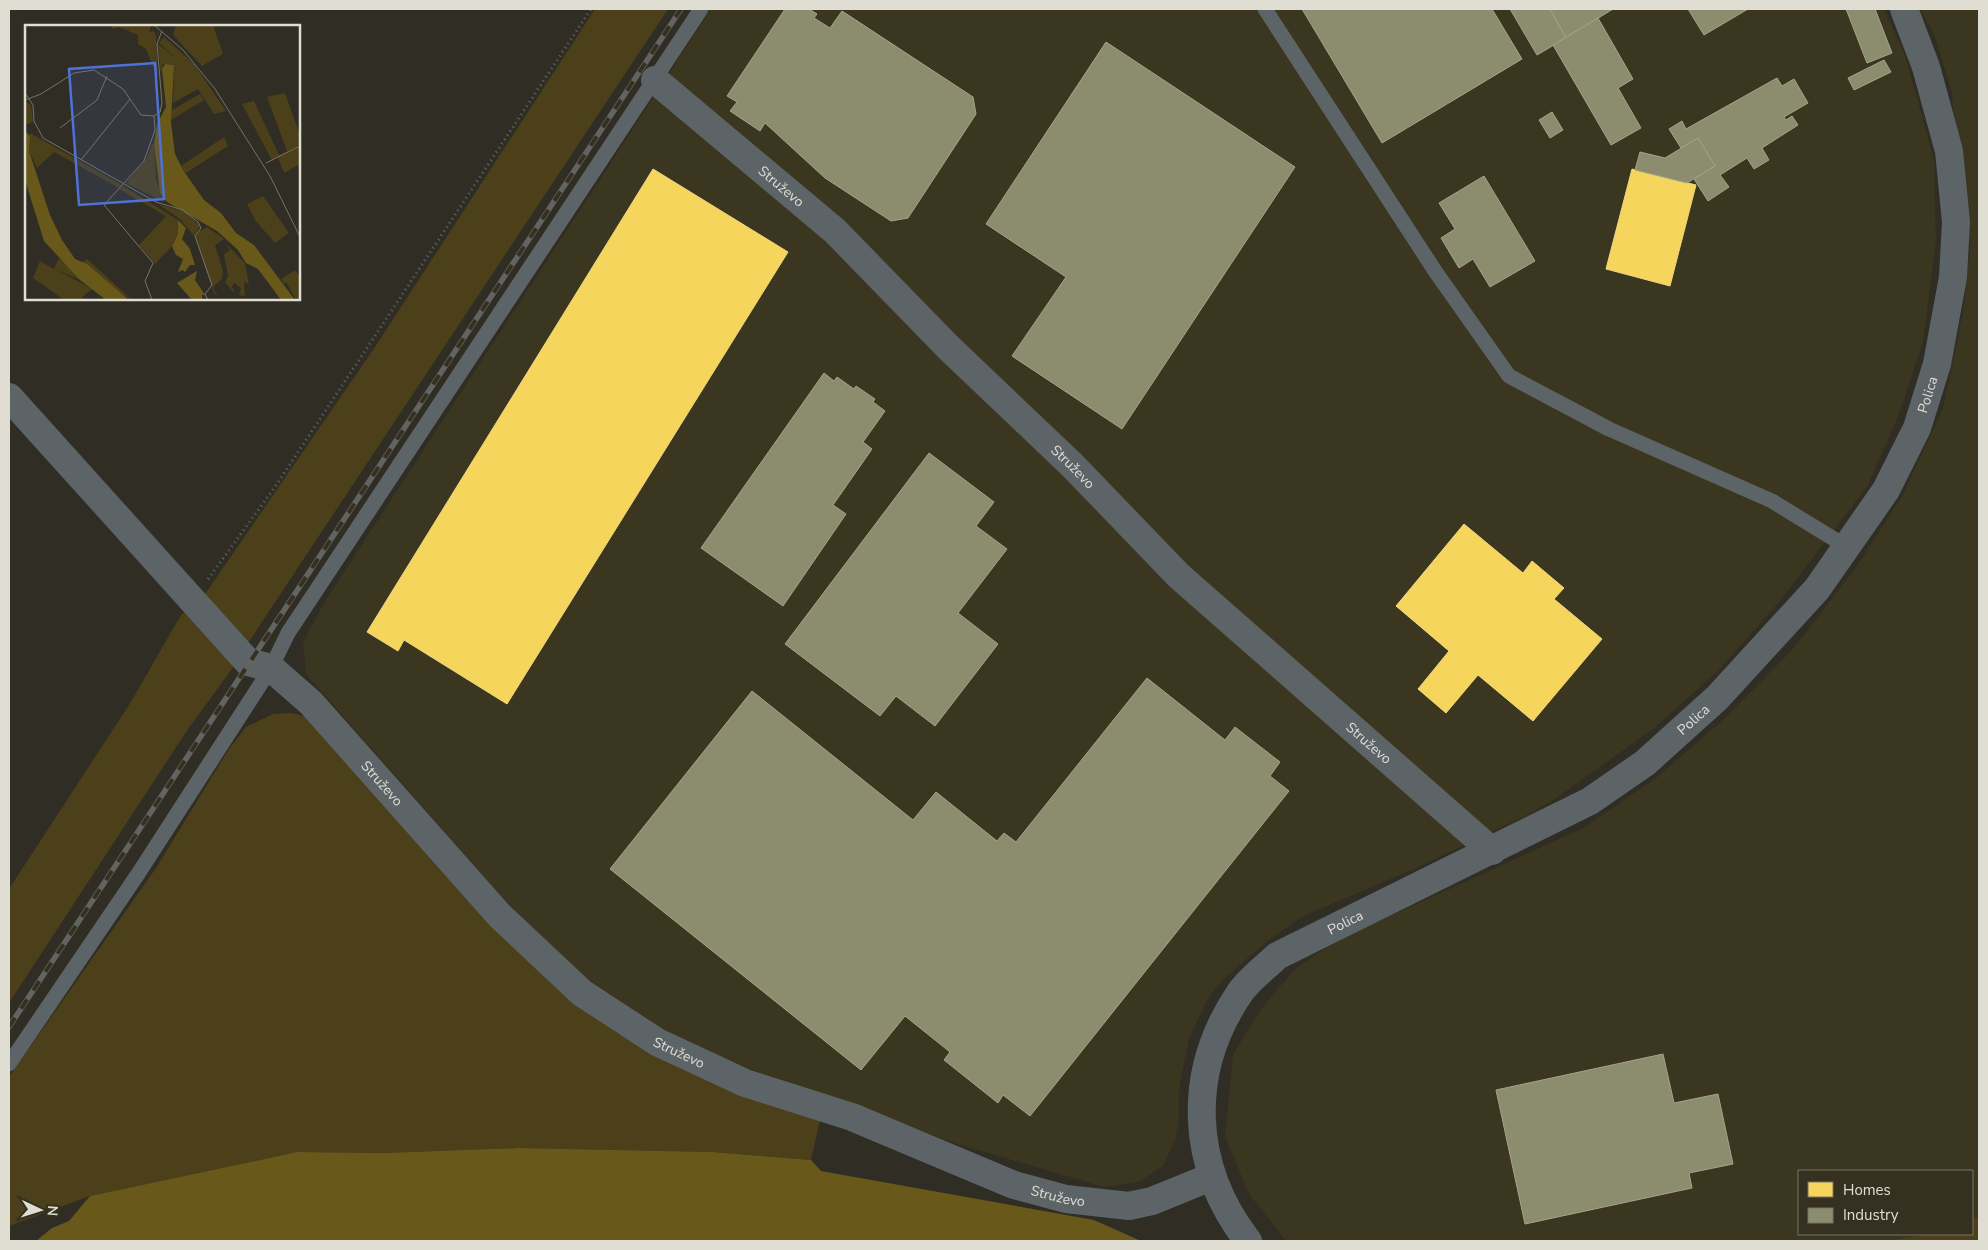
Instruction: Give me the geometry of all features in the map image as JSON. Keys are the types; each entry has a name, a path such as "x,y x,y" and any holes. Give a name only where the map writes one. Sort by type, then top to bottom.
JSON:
{"street":[{"name":"Polica","path":"1248,1241 1240,1231 1211,1177 1202,1133 1202,1079 1218,1033 1240,992 1277,956 1590,801 1645,764 1717,698 1817,589 1886,490 1917,428 1936,364 1953,277 1956,222 1949,151 1926,67 1904,9"},
{"name":"Struževo","path":"655,80 835,230 948,347 1072,465 1179,576 1492,851"},
{"path":"9,397 248,662 271,668"},
{"name":"Struževo","path":"271,668 311,703 500,916 582,993 657,1042 745,1083 852,1117 1014,1184 1066,1199 1129,1206 1152,1201 1211,1177"}],"lane":[{"path":"9,1064 138,874 271,668 288,633 701,9"},
{"path":"1265,9 1435,271 1508,376 1609,430 1772,501 1847,547"}],"path":[{"path":"192,601 275,487 591,9"}],"shaded area":[{"path":"595,9 668,9 246,646 203,597 373,350"},
{"path":"711,9 1884,9 1905,55 1934,160 1936,242 1923,342 1898,417 1867,487 1779,602 1719,670 1653,729 1555,799 1525,816 1414,869 1301,917 1265,943 1226,977 1209,996 1189,1038 1179,1090 1179,1120 1175,1141 1163,1166 1139,1182 1104,1187 951,1142 842,1100 752,1070 678,1039 568,968 494,888 306,674 303,642 327,598"},
{"path":"1920,9 1979,9 1979,1216 1973,1219 1973,1170 1798,1170 1798,1235 1922,1235 1887,1241 1286,1241 1249,1194 1225,1137 1233,1054 1262,1008 1294,970 1324,949 1364,928 1583,828 1656,778 1722,721 1793,649 1859,563 1902,496 1943,409 1963,312 1970,247 1951,89 1934,34"},
{"path":"189,608 237,662 188,729 9,1003 9,889 129,705 181,615"},
{"path":"291,713 304,716 326,737 568,993 617,1033 693,1072 820,1120 811,1160 713,1152 519,1148 384,1153 297,1152 90,1196 9,1226 9,1077 156,868 229,749 246,727 273,714"},
{"path":"519,1148 713,1152 811,1160 821,1171 1094,1220 1141,1241 36,1241 52,1228 69,1221 90,1196 297,1152 384,1153"},
{"path":"1979,1216 1979,1241 1887,1241 1922,1235 1973,1235 1973,1219"}],"building: Homes":[{"path":"653,169 788,252 507,704 404,640 398,651 367,632"},
{"path":"1632,169 1696,185 1670,286 1606,269"},
{"path":"1464,524 1523,573 1532,561 1564,588 1554,599 1602,639 1533,721 1478,675 1446,713 1418,689 1449,651 1396,606"}],"building: Industry":[{"path":"785,9 809,9 817,14 814,18 830,28 842,11 973,97 976,114 908,218 891,221 825,178 765,123 760,131 730,111 737,102 727,96"},
{"path":"1302,9 1492,9 1522,59 1382,143"},
{"path":"1510,9 1550,9 1566,38 1537,55"},
{"path":"1550,9 1613,9 1566,38"},
{"path":"1688,9 1748,9 1704,35"},
{"path":"1846,9 1875,9 1892,53 1867,63"},
{"path":"1598,18 1633,79 1618,88 1641,128 1611,145 1553,45"},
{"path":"1106,42 1295,167 1122,429 1012,356 1066,277 986,224"},
{"path":"1884,60 1891,72 1854,90 1848,78"},
{"path":"1777,78 1782,86 1794,79 1808,103 1784,117 1786,120 1792,116 1798,125 1762,148 1769,160 1754,169 1747,158 1720,175 1729,187 1708,201 1694,179 1715,166 1698,138 1681,148 1669,129 1682,121 1686,129"},
{"path":"1552,112 1563,130 1550,138 1539,120"},
{"path":"1698,138 1715,166 1687,183 1635,170 1640,152 1665,158"},
{"path":"1484,176 1535,261 1490,287 1473,259 1459,268 1441,238 1455,229 1439,203"},
{"path":"824,373 834,381 837,377 854,389 856,386 875,399 873,402 885,411 863,442 872,449 833,505 846,514 783,606 701,548"},
{"path":"929,453 994,502 976,526 1007,549 958,613 998,644 935,726 896,696 880,716 785,644"},
{"path":"1147,678 1225,740 1235,727 1280,762 1270,776 1289,791 1030,1116 1003,1095 998,1103 944,1060 950,1052 905,1016 861,1070 610,869 752,691 913,820 936,792 997,841 1004,833 1016,842"},
{"path":"1663,1054 1674,1103 1718,1094 1733,1164 1689,1173 1692,1188 1525,1224 1496,1090"}],"railway":[{"path":"9,1027 681,9"}]}
